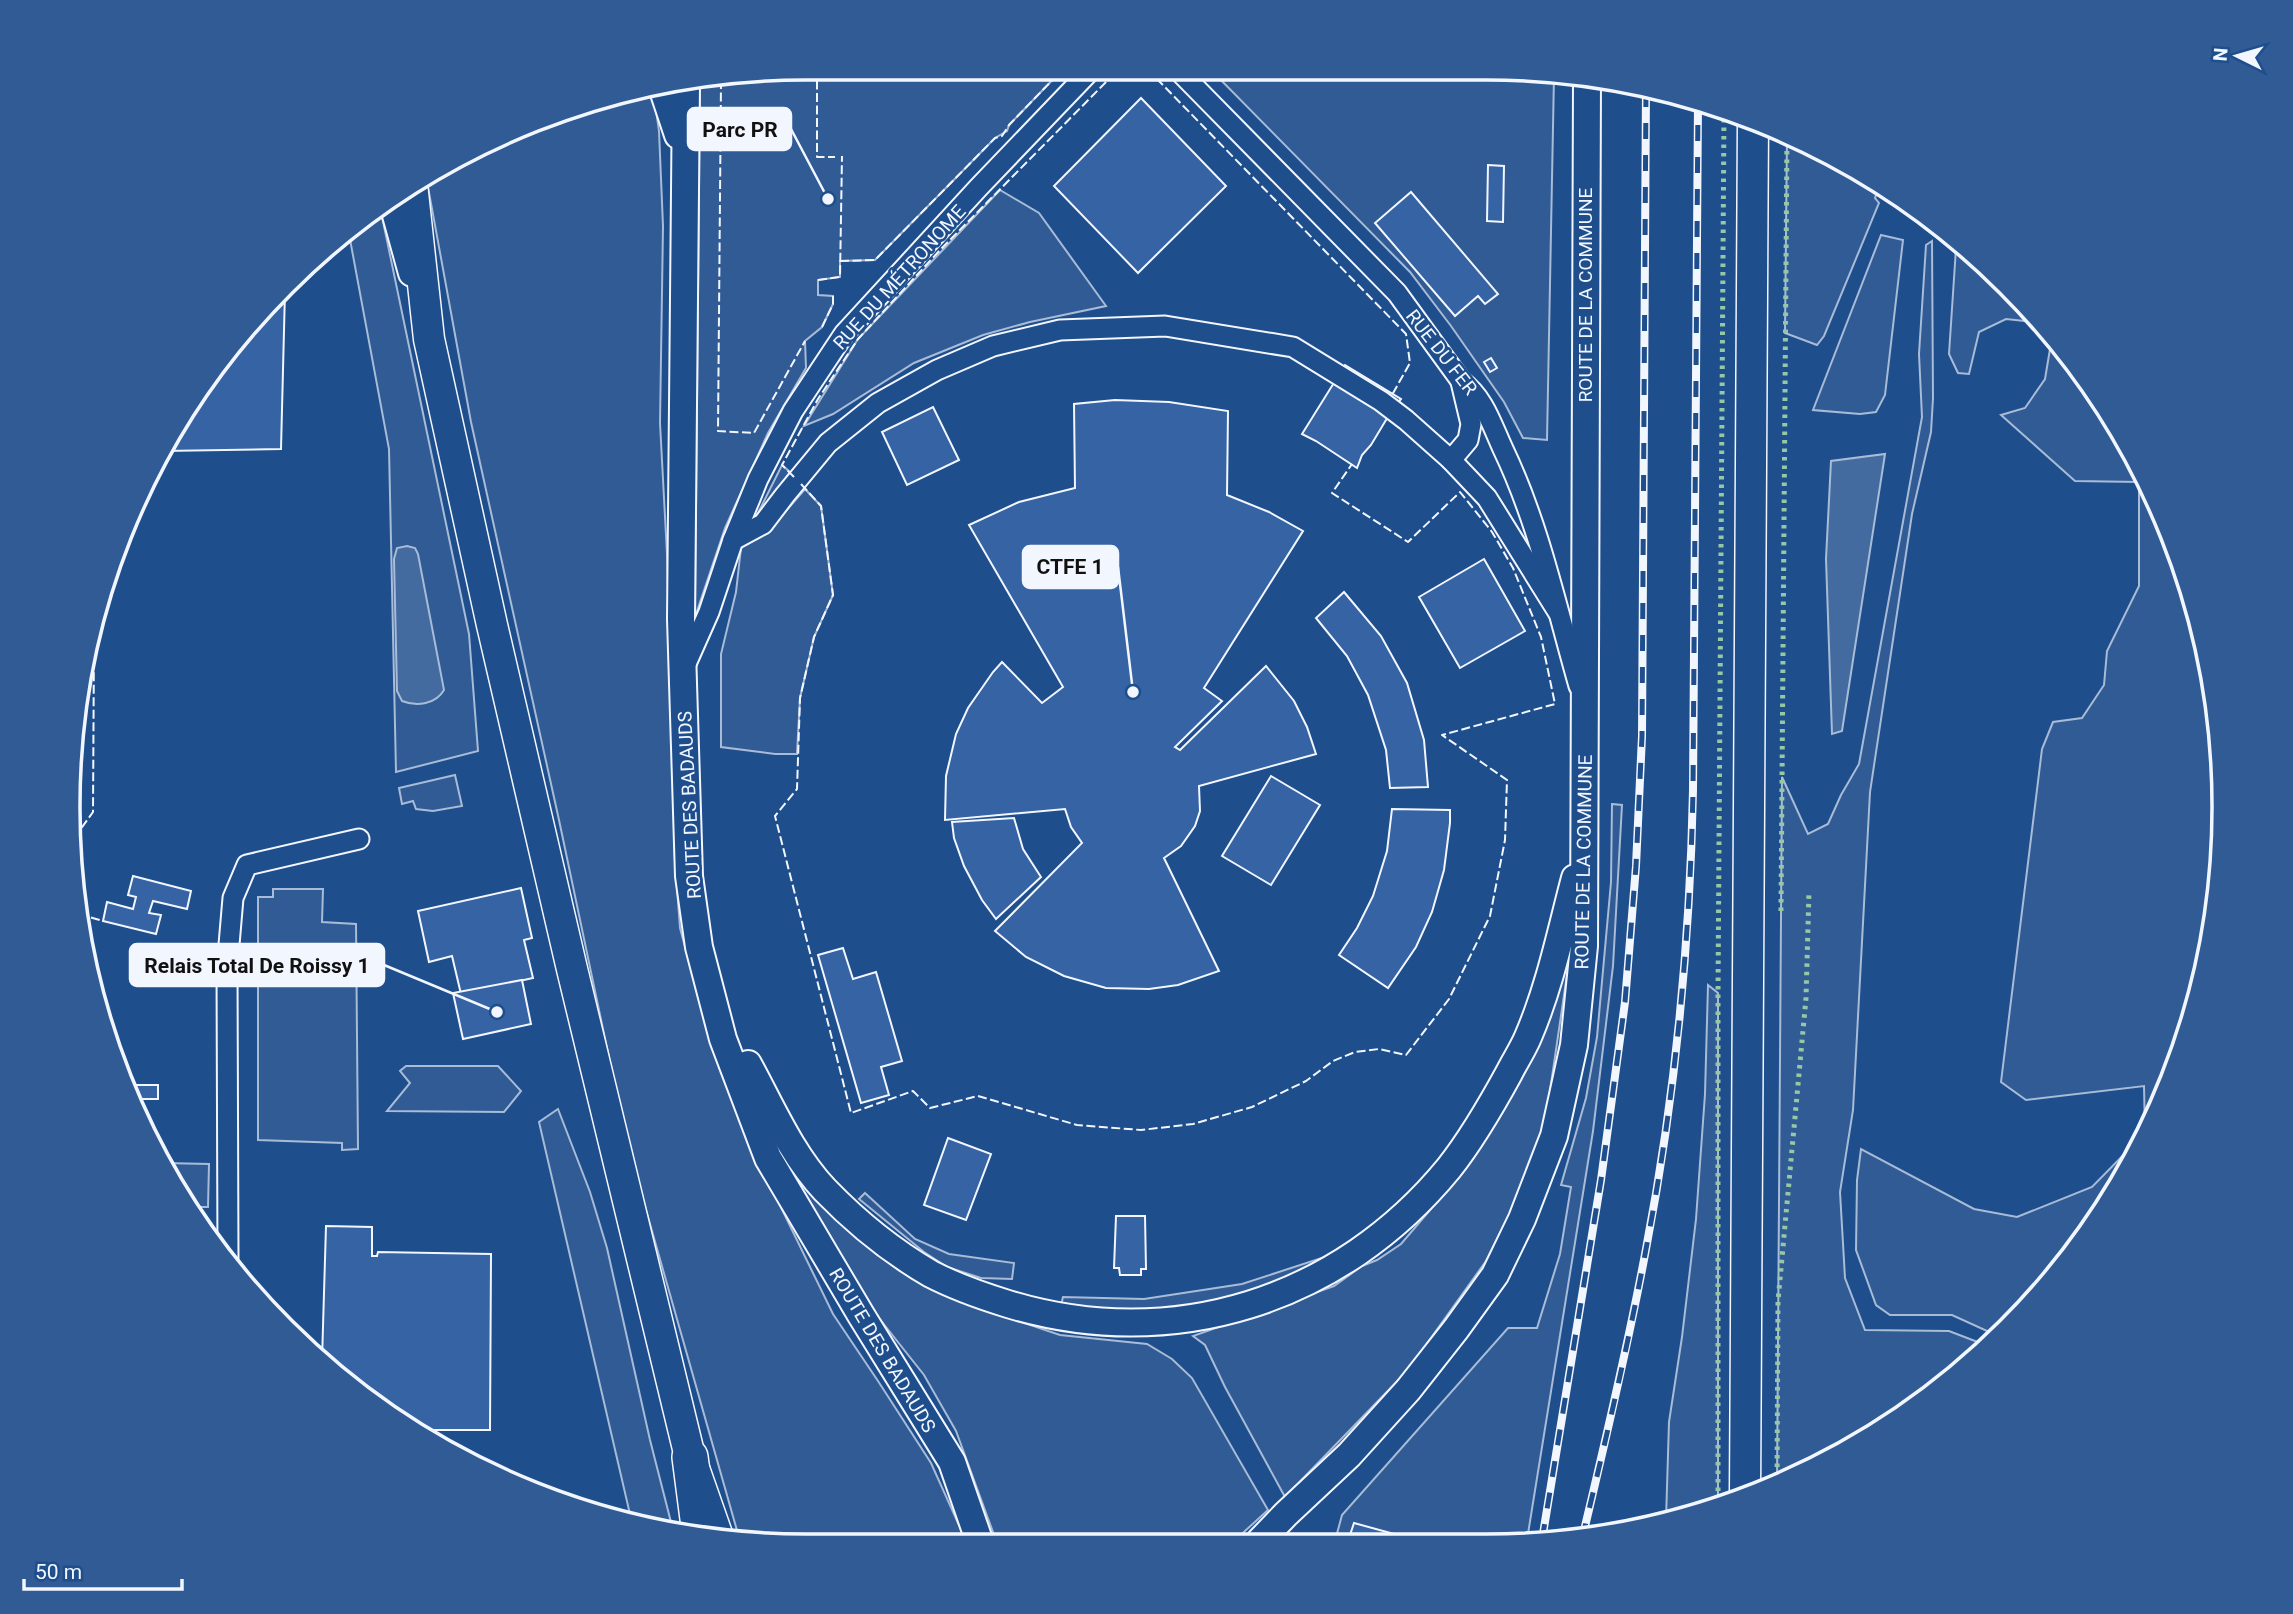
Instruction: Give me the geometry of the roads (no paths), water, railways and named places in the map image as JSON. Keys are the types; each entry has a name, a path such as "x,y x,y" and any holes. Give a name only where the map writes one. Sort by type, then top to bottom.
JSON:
{"highway":[{"path":"690,1457 699,1525"}],"main road":[{"name":"ROUTE DE LA COMMUNE","path":"1267,1534 1349,1455 1408,1390 1495,1275 1522,1219 1554,1136 1574,1045 1584,946 1587,88"},
{"name":"ROUTE DES BADAUDS","path":"686,91 681,619 689,876 699,947 723,1039 768,1158 861,1315 953,1462 977,1534"},
{"path":"665,94 685,156"},
{"path":"1745,1485 1753,132"},
{"path":"413,197 429,339"},
{"path":"394,209 429,339 575,982 690,1457 715,1527"},
{"path":"712,1002 783,1132 824,1188 891,1247 932,1274 974,1293 1041,1313 1088,1321 1170,1322 1227,1311 1300,1286 1358,1252 1407,1214 1450,1167 1489,1110 1528,1038 1549,976 1584,842"}],"street":[{"name":"RUE DU MÉTRONOME","path":"683,669 709,612 733,540 758,479 793,411 844,334 1082,80"},
{"name":"RUE DU FER","path":"1188,80 1397,293 1461,381 1474,391 1517,478 1538,536 1585,710"},
{"path":"733,540 763,524 828,443 878,403 937,370 993,346 1060,330 1165,326 1293,346 1381,401 1451,460 1487,498 1558,612"},
{"path":"1451,460 1468,440 1471,424 1461,381"},
{"path":"228,1245 227,968 233,898 247,865 359,839"}],"railway":[{"path":"1543,1531 1601,1180 1625,1002 1636,866 1642,736 1646,98"},
{"path":"1585,1526 1624,1358 1656,1192 1673,1078 1684,963 1693,790 1698,112"}],"place":[{"name":"Parc PR","path":"828,199"},
{"name":"CTFE 1","path":"1133,692"},
{"name":"Relais Total De Roissy 1","path":"497,1012"}]}
